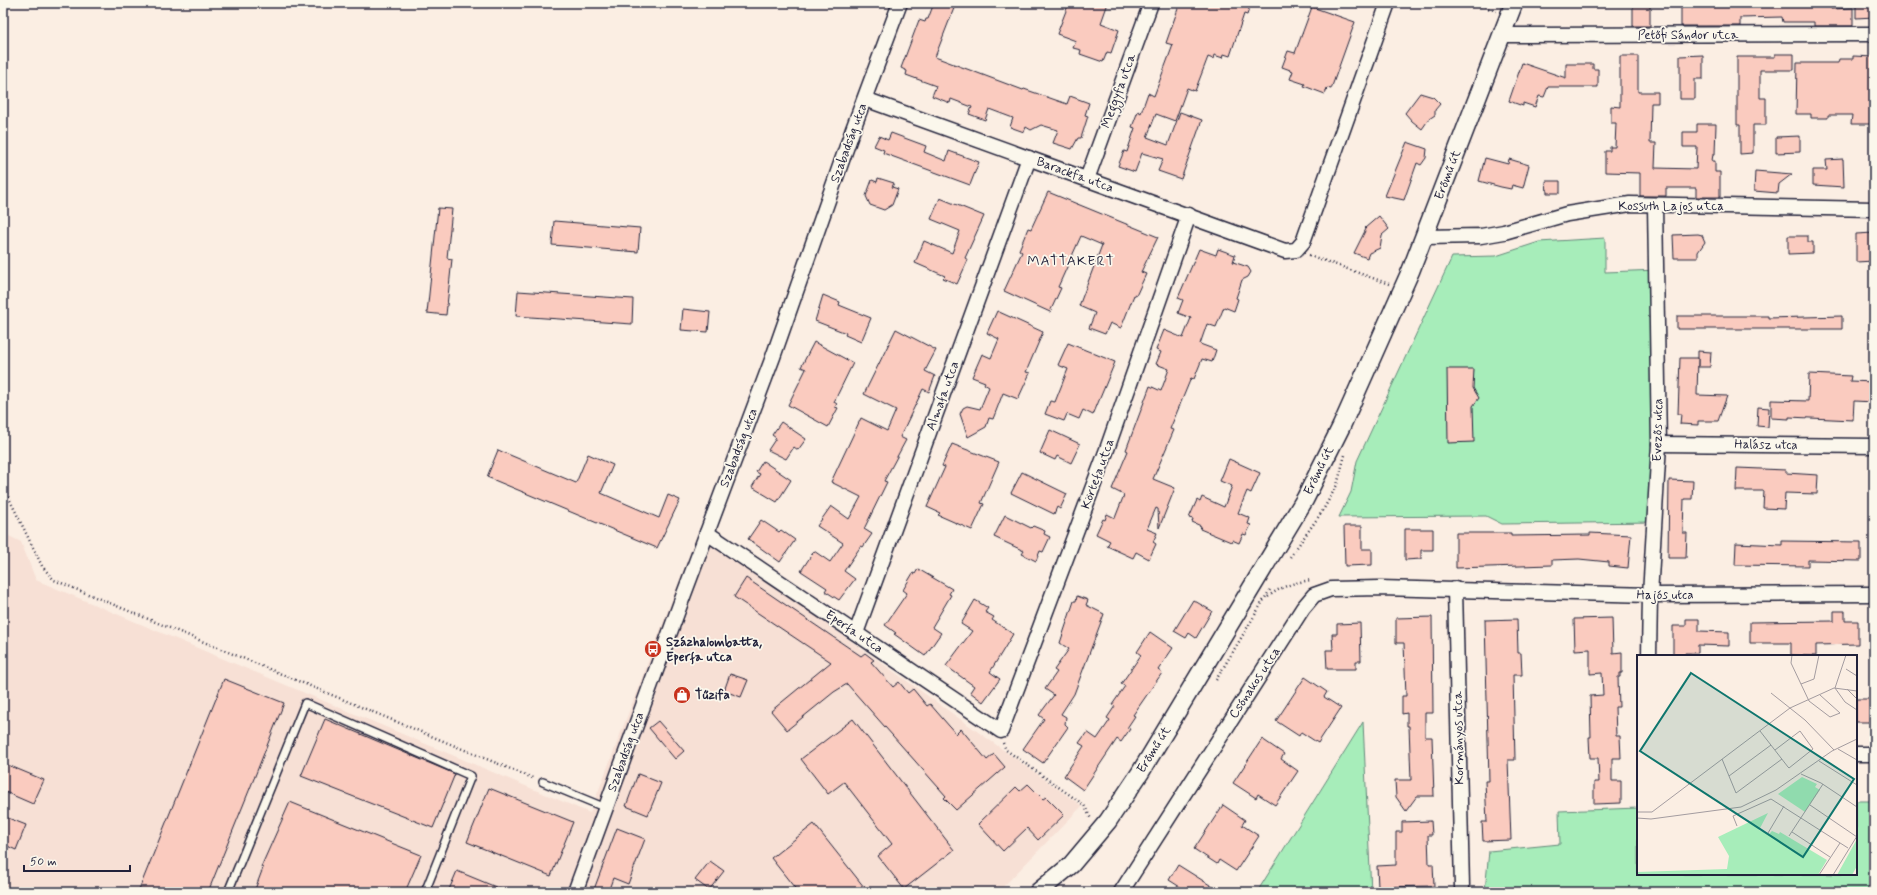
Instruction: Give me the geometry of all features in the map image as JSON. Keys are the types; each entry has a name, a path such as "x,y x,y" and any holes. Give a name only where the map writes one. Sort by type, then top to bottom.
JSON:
{"street":[{"name":"Szabadság utca","path":"575,892 773,357 900,3"},
{"name":"Meggyfa utca","path":"1087,179 1152,3"},
{"path":"1290,250 1303,242 1388,3"},
{"name":"Erőmű út","path":"1038,892 1071,865 1102,828 1140,774 1305,498 1347,414 1403,289 1512,9"},
{"name":"Petőfi Sándor utca","path":"1502,35 1874,34"},
{"name":"Barackfa utca","path":"865,99 1290,250"},
{"name":"Almafa utca","path":"856,633 1029,158"},
{"name":"Kossuth Lajos utca","path":"1424,237 1481,236 1504,232 1581,211 1630,204 1874,209"},
{"name":"Evezős utca","path":"1649,655 1650,595 1659,444 1655,205"},
{"name":"Körtefa utca","path":"1001,731 1106,452 1189,215"},
{"name":"Halász utca","path":"1659,444 1874,446"},
{"name":"Eperfa utca","path":"707,533 1001,731"},
{"name":"Hajós utca","path":"1455,589 1650,595 1874,594"},
{"name":"Kormányos utca","path":"1455,589 1462,887"},
{"name":"Csónakos utca","path":"1121,892 1303,608 1314,595 1331,590 1455,589"},
{"path":"1857,754 1874,754"}],"lane":[{"path":"228,892 305,703 471,776 425,892"},
{"path":"543,782 606,808"}],"path":[{"path":"1473,3 1512,9"},
{"path":"1290,250 1403,289"},
{"path":"3,486 42,566 54,580 543,782"},
{"path":"1001,731 1001,740 1006,750 1084,805 1090,818 1102,828"}],"shaded area":[{"path":"698,532 1082,806 998,892 3,892 3,533 21,542 36,580 590,813"}],"green space":[{"path":"1605,238 1605,272 1659,270 1655,522 1502,524 1486,516 1339,517 1351,492 1357,461 1452,257 1496,256 1539,242"},
{"path":"1363,722 1371,892 1257,892"},
{"path":"1857,801 1874,801 1874,892 1483,892 1485,891 1489,851 1560,844 1559,811 1637,808 1637,875 1857,875"}],"building":[{"path":"934,3 956,3 935,57 1023,90 1024,89 1067,104 1070,96 1089,103 1085,115 1088,116 1081,138 1078,138 1072,149 1053,143 1058,130 1041,125 1031,130 1026,127 1024,132 1010,127 1013,118 989,109 985,120 969,114 972,107 951,99 950,103 932,96 936,86 906,75 907,71 901,68 919,20 925,22 926,19 928,19"},
{"path":"1069,3 1108,3 1101,23 1119,30 1111,53 1107,52 1103,62 1080,54 1081,50 1073,48 1076,41 1057,34"},
{"path":"1180,3 1251,3 1247,15 1244,14 1230,56 1224,54 1223,58 1214,55 1213,59 1208,57 1195,91 1187,88 1175,121 1156,114 1147,137 1168,145 1180,112 1202,120 1181,179 1158,171 1163,159 1142,153 1135,172 1118,166 1124,151 1127,152 1135,128 1132,127 1138,111 1141,113 1148,93 1154,96 1173,45 1166,43"},
{"path":"1633,3 1650,3 1650,26 1633,26"},
{"path":"1681,3 1705,5 1751,3 1831,3 1831,9 1853,8 1853,26 1814,26 1814,22 1783,22 1782,17 1740,18 1740,26 1681,26"},
{"path":"1856,3 1874,3 1874,17 1856,18"},
{"path":"1312,7 1355,22 1331,89 1327,88 1325,94 1304,86 1305,84 1290,79 1293,71 1282,67 1288,51 1295,53"},
{"path":"1775,54 1794,54 1794,70 1760,70 1760,98 1766,98 1766,125 1753,125 1753,153 1740,154 1740,125 1737,125 1737,57 1775,57"},
{"path":"1703,55 1703,79 1695,79 1695,99 1680,99 1680,56"},
{"path":"1620,56 1638,56 1638,92 1658,92 1658,103 1651,103 1650,143 1656,143 1655,168 1696,169 1697,147 1683,147 1683,132 1697,132 1697,124 1716,124 1715,154 1713,154 1712,161 1715,161 1715,172 1720,172 1720,197 1696,197 1696,188 1666,188 1666,196 1640,196 1640,173 1605,172 1605,151 1610,151 1610,147 1615,147 1616,123 1611,123 1611,106 1620,107"},
{"path":"1853,56 1874,57 1874,124 1851,124 1852,115 1828,115 1828,118 1811,118 1811,114 1796,114 1797,63 1838,63 1839,59 1853,59"},
{"path":"1522,63 1566,78 1566,64 1593,64 1593,69 1598,69 1598,87 1548,87 1544,97 1539,96 1535,107 1523,103 1523,106 1509,101"},
{"path":"1420,93 1433,97 1440,104 1435,110 1435,115 1429,119 1422,129 1405,113"},
{"path":"891,133 926,146 924,152 946,161 949,151 979,162 970,185 883,153 884,150 874,146 879,136 888,140"},
{"path":"1800,136 1800,152 1776,153 1776,137"},
{"path":"1407,142 1427,149 1426,158 1421,165 1417,163 1404,200 1385,196"},
{"path":"1485,158 1508,164 1509,159 1529,165 1523,188 1512,185 1511,189 1479,181"},
{"path":"1843,159 1844,187 1813,185 1813,170 1827,170 1826,160"},
{"path":"1755,171 1792,174 1779,184 1778,193 1754,191"},
{"path":"878,178 894,183 892,187 898,189 892,205 884,210 870,205 866,196 872,180 877,182"},
{"path":"1546,181 1560,181 1560,193 1547,193"},
{"path":"1048,192 1158,237 1141,272 1146,274 1136,296 1134,295 1121,328 1110,323 1105,334 1089,328 1095,313 1079,306 1102,245 1081,236 1058,287 1061,288 1050,312 1004,291 1022,252 1019,250 1028,228 1031,229"},
{"path":"940,198 984,216 965,258 968,260 957,284 943,278 945,276 915,263 924,241 952,253 960,231 931,219"},
{"path":"438,208 452,209 447,258 452,259 446,315 427,313"},
{"path":"1379,216 1389,229 1382,235 1380,248 1369,253 1367,258 1354,253 1366,229 1365,228"},
{"path":"554,221 640,228 638,252 552,245"},
{"path":"1874,233 1874,261 1856,262 1856,234"},
{"path":"1673,235 1702,235 1705,242 1698,252 1698,258 1674,258"},
{"path":"1788,236 1808,236 1808,242 1813,242 1813,253 1788,254"},
{"path":"1199,249 1216,255 1218,249 1235,255 1233,262 1248,267 1251,272 1248,277 1242,280 1236,298 1238,299 1234,311 1224,307 1216,327 1207,324 1200,344 1216,350 1212,362 1202,359 1194,379 1191,378 1170,429 1174,430 1153,479 1175,488 1159,528 1158,509 1156,508 1147,529 1157,533 1153,542 1156,544 1149,559 1136,552 1133,558 1107,546 1110,541 1096,534 1107,514 1115,518 1124,495 1112,489 1128,451 1126,450 1150,386 1161,391 1169,369 1156,364 1161,352 1156,350 1164,330 1183,338 1191,318 1178,313 1183,300 1178,298"},
{"path":"518,291 633,299 632,324 516,316"},
{"path":"823,295 840,302 839,305 871,318 861,342 845,335 846,333 815,321"},
{"path":"683,309 710,312 708,332 681,330"},
{"path":"997,311 1043,332 1026,372 1030,373 1018,399 1003,393 993,419 989,418 986,427 968,437 960,414 963,408 967,406 980,409 989,387 984,384 985,382 972,377 982,354 991,358 999,339 987,333"},
{"path":"1677,316 1768,316 1768,318 1842,316 1842,329 1677,329"},
{"path":"896,329 936,350 925,371 935,376 929,392 923,389 900,437 906,440 884,481 887,482 864,529 872,534 863,547 861,546 844,571 855,579 839,600 825,591 827,588 801,571 814,551 830,562 843,543 817,526 831,506 849,519 861,497 831,482 861,418 887,431 896,410 864,394"},
{"path":"814,342 853,363 834,402 837,404 835,407 838,408 828,427 788,405 806,369 801,367"},
{"path":"1068,343 1115,362 1093,415 1083,410 1079,419 1067,414 1064,421 1045,414 1050,401 1055,402 1068,369 1058,365"},
{"path":"1698,351 1711,352 1710,367 1698,367"},
{"path":"1680,358 1698,358 1697,395 1727,396 1718,421 1698,421 1698,425 1680,424 1681,414 1678,414"},
{"path":"1447,369 1474,369 1473,388 1479,398 1473,406 1474,442 1448,443"},
{"path":"1809,374 1851,376 1850,381 1874,382 1874,402 1854,401 1853,420 1789,417 1789,419 1771,418 1771,400 1808,401"},
{"path":"1758,407 1769,408 1768,427 1757,426"},
{"path":"781,422 806,439 798,450 794,447 786,459 768,450 776,438 772,435"},
{"path":"1050,430 1080,444 1071,463 1057,456 1055,460 1040,453"},
{"path":"952,444 999,462 981,503 984,504 972,530 938,515 940,513 927,507 945,467 942,466"},
{"path":"498,450 576,483 588,454 613,465 601,493 659,518 668,495 680,500 657,548 487,477"},
{"path":"1229,459 1260,473 1251,493 1247,491 1238,513 1250,518 1248,524 1251,525 1246,535 1243,534 1239,543 1232,540 1231,542 1200,529 1201,526 1192,522 1193,519 1189,518 1197,500 1200,502 1202,497 1224,507 1232,486 1220,481"},
{"path":"763,461 791,480 777,502 752,487 760,474 756,472"},
{"path":"1737,468 1786,470 1786,473 1818,475 1817,494 1785,493 1784,509 1763,508 1764,491 1736,491"},
{"path":"1022,472 1067,494 1060,509 1057,507 1054,514 1011,493"},
{"path":"1669,480 1693,481 1692,499 1684,499 1683,533 1687,533 1686,558 1668,558"},
{"path":"1005,515 1031,528 1033,526 1045,531 1044,534 1050,537 1043,552 1040,551 1036,561 1022,554 1024,551 994,537"},
{"path":"761,520 779,532 781,530 795,540 780,562 748,539"},
{"path":"1344,526 1362,526 1362,549 1372,549 1372,565 1345,566"},
{"path":"1405,529 1433,529 1433,550 1421,550 1421,559 1405,560"},
{"path":"1456,533 1511,533 1511,536 1590,535 1590,533 1631,535 1628,568 1609,566 1609,562 1579,559 1552,560 1552,565 1456,568"},
{"path":"1782,541 1861,542 1861,561 1808,560 1808,566 1735,565 1736,543 1782,545"},
{"path":"918,569 952,589 949,594 951,595 932,627 941,633 925,656 894,634 896,633 885,625 907,593 903,590 913,573 915,574"},
{"path":"746,578 861,656 865,653 874,660 871,662 893,687 899,682 908,693 913,689 927,706 930,704 956,734 961,729 987,760 994,754 1005,767 956,810 944,798 946,796 847,684 834,692 787,730 771,711 831,662 734,597"},
{"path":"1077,596 1088,600 1086,605 1104,614 1074,694 1061,714 1066,717 1065,724 1068,727 1043,763 1023,749 1044,719 1039,715 1054,695 1045,689 1057,672 1054,670 1069,649 1060,643"},
{"path":"975,600 988,608 985,612 994,617 992,620 1013,634 990,672 1000,679 983,702 970,692 974,686 946,666 972,631 961,624"},
{"path":"1193,600 1212,611 1196,638 1189,633 1186,638 1174,631"},
{"path":"1834,611 1845,611 1845,621 1858,621 1858,644 1816,645 1816,655 1791,655 1791,643 1750,643 1750,622 1834,621"},
{"path":"1432,617 1433,713 1425,713 1425,737 1432,737 1434,796 1417,796 1406,811 1396,797 1395,780 1411,780 1409,726 1407,726 1407,713 1402,714 1402,696 1406,696 1404,643 1396,643 1396,618"},
{"path":"1612,618 1613,653 1622,652 1622,673 1620,673 1620,677 1618,677 1619,707 1615,707 1616,736 1620,736 1621,758 1612,758 1612,781 1621,781 1621,803 1594,804 1594,782 1599,782 1598,758 1590,758 1590,696 1603,695 1602,673 1590,674 1590,649 1575,650 1574,619"},
{"path":"1517,619 1518,653 1521,653 1522,675 1513,675 1515,760 1508,760 1511,840 1483,841 1482,822 1487,822 1485,781 1489,781 1485,620"},
{"path":"1686,619 1699,619 1699,631 1729,632 1729,646 1698,645 1698,653 1673,655 1673,626 1686,626"},
{"path":"1360,623 1361,661 1356,661 1356,669 1327,669 1326,650 1333,650 1332,634 1337,634 1337,624"},
{"path":"1150,632 1173,648 1158,670 1162,673 1133,715 1135,716 1127,728 1130,729 1121,742 1117,739 1083,790 1064,776 1084,746 1079,743 1087,732 1097,739 1110,720 1107,718 1115,706 1112,705 1125,686 1121,684 1141,655 1137,652"},
{"path":"730,674 748,680 741,697 724,691"},
{"path":"1305,677 1327,692 1324,697 1341,708 1318,743 1301,732 1299,736 1276,721"},
{"path":"224,679 284,703 255,776 208,892 138,892"},
{"path":"1857,699 1874,699 1874,722 1857,722"},
{"path":"325,719 455,774 433,828 301,776"},
{"path":"853,719 954,850 904,889 878,856 892,844 844,782 828,794 801,759"},
{"path":"658,721 684,751 675,759 649,728"},
{"path":"1262,739 1284,754 1281,759 1298,771 1275,805 1258,794 1256,798 1233,783"},
{"path":"3,763 44,780 33,804 3,791"},
{"path":"638,774 661,783 648,815 626,806"},
{"path":"1028,784 1043,799 1046,797 1064,815 1038,840 1027,828 1003,851 978,824 1016,787 1020,791"},
{"path":"489,788 573,822 551,876 467,842"},
{"path":"290,802 421,855 405,892 254,892 263,868 261,867"},
{"path":"1223,805 1245,820 1242,825 1259,836 1236,871 1219,860 1217,864 1194,849"},
{"path":"3,816 26,825 16,850 3,844"},
{"path":"1431,821 1432,835 1428,835 1429,864 1433,864 1434,886 1378,887 1377,866 1396,865 1396,832 1402,832 1402,822"},
{"path":"814,824 868,892 798,892 771,858"},
{"path":"617,828 645,839 628,884 613,878 608,892 593,892"},
{"path":"710,861 724,871 709,890 695,880"},
{"path":"1178,865 1221,892 1188,892 1169,880"},
{"path":"457,871 508,892 448,892"}],"place":[{"name":"Százhalombatta, Eperfa utca","path":"653,649"},
{"name":"Tűzifa","path":"682,695"}],"district":[{"name":"MATTAKERT","path":"1071,261"}]}
